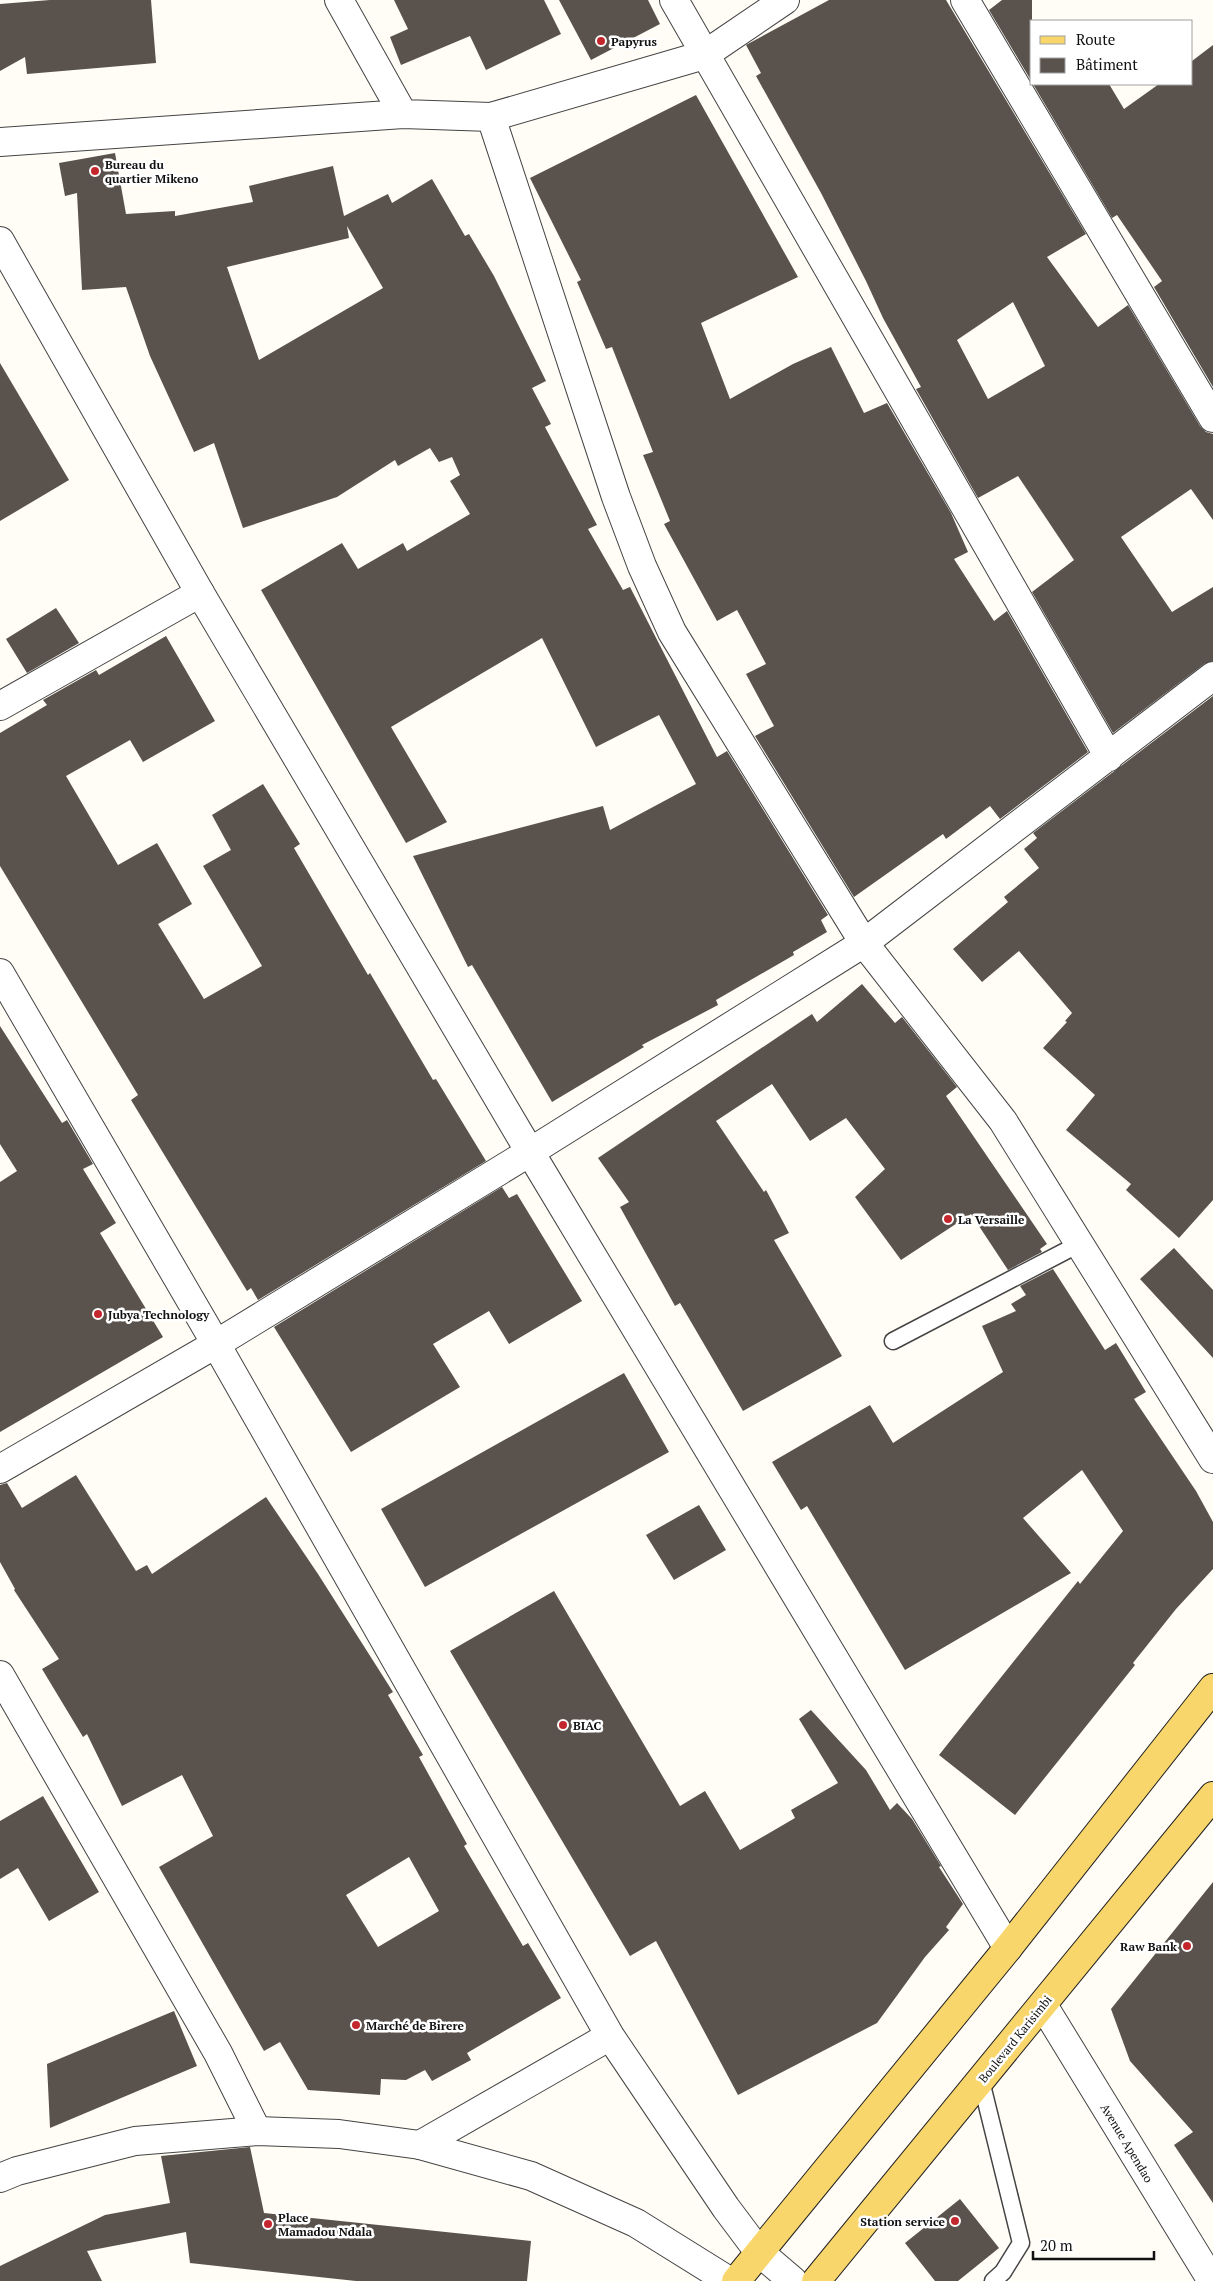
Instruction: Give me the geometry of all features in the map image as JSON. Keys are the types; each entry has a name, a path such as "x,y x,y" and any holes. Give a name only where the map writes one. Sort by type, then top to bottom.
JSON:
{"main road":[{"path":"736,2281 1008,1948 1213,1688"},
{"name":"Boulevard Karisimbi","path":"816,2281 1213,1796"}],"street":[{"path":"339,0 403,114"},
{"path":"674,0 1109,757"},
{"path":"0,142 403,114 491,117 704,54 785,0"},
{"path":"965,0 1213,418"},
{"path":"491,117 616,497 642,566 672,632 864,943 1003,1121 1213,1459"},
{"path":"0,241 200,593 530,1152 1008,1948"},
{"path":"0,706 200,593"},
{"path":"0,1469 216,1344 530,1152 864,943 1213,676"},
{"path":"0,973 216,1344 610,2036 726,2208 759,2252 793,2281"},
{"path":"0,1675 218,2053 257,2131"},
{"name":"Avenue Apendao","path":"1043,2005 1212,2281"},
{"path":"420,2145 610,2036"},
{"path":"0,2178 17,2171 135,2141 257,2131 339,2134 420,2145 540,2180 636,2223 729,2281"}],"lane":[{"path":"893,1341 1079,1244"},
{"path":"981,2081 1021,2242 1003,2272 993,2281"}],"building":[{"path":"50,0 151,0 156,63 27,74 25,57 0,71 0,4"},
{"path":"394,0 544,0 561,34 486,70 470,36 401,65 390,37 408,29"},
{"path":"559,0 648,0 660,24 591,60"},
{"path":"829,0 946,0 1086,234 1047,257 1098,327 1128,305 1200,426 1206,432 1213,434 1213,520 1191,489 1121,537 1172,612 1213,587 1213,661 1204,664 1113,733 1032,592 1074,560 1018,476 978,498 916,389 921,387 883,318 821,193 756,76 761,73 746,45","holes":["1013,302 1045,366 988,399 957,340"]},
{"path":"1002,0 1032,0 1030,79 989,10"},
{"path":"1213,45 1213,387 1154,287 1162,281 1117,215 1112,218 1034,85 1110,85 1124,109 1158,85 1193,85 1193,60"},
{"path":"696,95 798,277 701,323 730,399 793,364 831,347 864,413 887,403 951,513 968,552 954,559 994,621 1007,611 1088,752 1000,819 990,806 946,839 943,834 854,897 755,736 774,726 746,674 766,664 737,610 717,621 664,524 670,521 643,455 653,452 612,347 606,349 577,282 581,280 530,178"},
{"path":"115,153 126,214 175,211 175,216 253,202 249,186 333,166 344,216 388,194 392,203 432,179 465,236 469,234 494,276 546,381 532,388 551,424 545,427 597,525 588,529 623,590 630,587 717,757 727,751 828,915 821,920 827,932 793,952 794,955 716,1000 718,1005 642,1045 644,1047 552,1102 472,965 468,967 413,856 603,806 610,830 696,784 659,715 596,747 542,638 391,727 447,822 406,843 261,590 342,543 358,569 403,543 407,551 470,514 450,481 460,475 452,457 439,462 430,448 398,466 395,460 337,497 243,528 214,443 194,452 150,356 126,287 82,290 77,193 65,196 59,163","holes":["347,226 383,288 259,360 227,267 349,238"]},
{"path":"0,363 69,480 0,521"},
{"path":"56,608 79,643 27,673 6,639"},
{"path":"166,636 215,721 143,762 130,740 66,776 118,865 157,843 192,904 158,924 204,999 262,966 203,866 231,850 212,815 263,784 300,844 294,848 368,975 370,973 433,1080 436,1079 486,1161 258,1300 251,1288 247,1291 131,1100 138,1095 0,866 0,733 47,705 43,700 96,670 99,675"},
{"path":"1213,696 1213,1200 1179,1238 1126,1190 1131,1184 1066,1130 1095,1095 1043,1048 1067,1022 1065,1021 1072,1013 1019,951 982,982 953,949 1008,902 1004,897 1039,868 1024,849 1037,838 1033,833"},
{"path":"862,984 895,1023 902,1017 957,1087 946,1096 1047,1244 1040,1249 1042,1252 1008,1270 971,1214 901,1260 855,1197 885,1169 846,1118 810,1141 772,1084 716,1121 764,1192 766,1190 789,1233 774,1240 842,1356 743,1411 680,1303 675,1306 620,1207 629,1202 598,1158 812,1014 817,1022"},
{"path":"0,1026 62,1123 67,1120 93,1164 83,1169 116,1223 100,1233 163,1337 0,1432 0,1182 17,1171 0,1144"},
{"path":"502,1187 509,1198 517,1194 582,1301 509,1344 489,1311 433,1344 460,1387 351,1452 274,1327"},
{"path":"1174,1248 1213,1290 1213,1358 1140,1279"},
{"path":"1053,1269 1105,1350 1116,1343 1146,1392 1134,1399 1196,1491 1213,1522 1213,1569 1176,1609 1133,1663 1135,1665 1015,1815 939,1755 1078,1581 1080,1584 1123,1531 1082,1470 1023,1518 1071,1573 905,1670 807,1506 801,1510 772,1462 870,1405 893,1443 1003,1372 982,1326 1016,1311 1011,1304 1026,1295 1020,1286"},
{"path":"624,1373 669,1452 425,1587 381,1509"},
{"path":"76,1475 136,1571 147,1565 152,1574 266,1497 318,1574 393,1692 388,1695 423,1755 419,1757 467,1844 464,1846 523,1946 528,1943 561,1998 467,2053 471,2060 432,2081 425,2070 406,2080 381,2079 380,2095 308,2090 280,2042 264,2051 159,1867 213,1836 182,1775 122,1806 87,1734 83,1737 42,1669 59,1659 14,1590 0,1562 0,1485 7,1483 22,1508","holes":["409,1857 439,1911 378,1947 346,1895"]},
{"path":"699,1505 726,1550 674,1580 646,1535"},
{"path":"554,1591 680,1806 705,1791 740,1850 795,1818 791,1810 838,1783 799,1719 811,1710 866,1770 890,1810 897,1803 912,1819 941,1866 939,1867 963,1904 946,1927 949,1930 925,1957 877,2023 738,2095 656,1941 630,1956 450,1651"},
{"path":"43,1796 99,1892 49,1921 18,1868 0,1879 0,1821"},
{"name":"Raw Bank","path":"1213,1882 1213,2203 1174,2145 1193,2132 1130,2061 1111,2009"},
{"path":"174,2011 197,2066 50,2128 47,2064"},
{"name":"Place Mamadou Ndala","path":"250,2147 264,2213 531,2241 527,2281 356,2281 190,2263 186,2232 87,2251 102,2281 0,2281 0,2266 105,2215 170,2203 161,2156"},
{"name":"Station service","path":"960,2199 999,2248 958,2281 935,2281 905,2243"}],"place":[{"name":"Papyrus","path":"601,41"},
{"name":"Bureau du quartier Mikeno","path":"95,171"},
{"name":"La Versaille","path":"948,1219"},
{"name":"Jubya Technology","path":"98,1314"},
{"name":"BIAC","path":"563,1725"},
{"name":"Raw Bank","path":"1187,1946"},
{"name":"Marché de Birere","path":"356,2025"},
{"name":"Station service","path":"955,2221"},
{"name":"Place Mamadou Ndala","path":"268,2224"}]}
